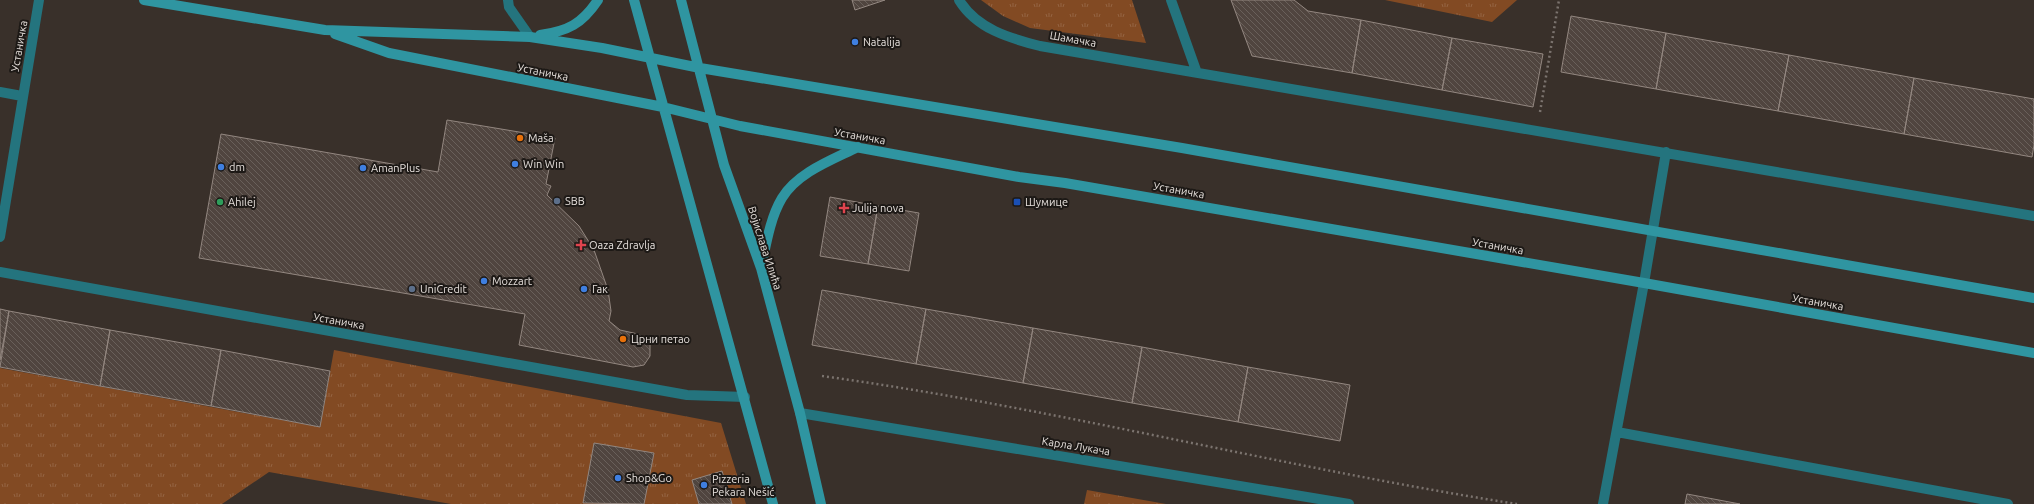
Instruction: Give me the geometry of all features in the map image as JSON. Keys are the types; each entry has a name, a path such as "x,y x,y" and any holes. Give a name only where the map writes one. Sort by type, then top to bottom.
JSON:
{"main road":[{"name":"Устаничка","path":"144,0 325,30 530,37 602,48 700,68 1190,149 2034,298"},
{"path":"530,37 561,32 580,22 598,0"},
{"path":"634,0 745,397 773,504"},
{"name":"Војислава Илића","path":"681,0 700,68 724,165 761,268 800,413 821,504"},
{"name":"Устаничка","path":"325,30 389,53 713,118 740,126 1019,177 1065,182 2034,353"},
{"path":"761,268 769,233 782,198 806,175 858,147"}],"lane":[{"name":"Устаничка","path":"0,238 22,96 39,0"},
{"path":"508,0 509,7 530,37"},
{"name":"Шамачка","path":"959,0 970,15 994,31 1010,38 1040,46 1197,73"},
{"path":"1171,0 1197,73 2034,216"},
{"path":"0,92 22,96"},
{"path":"1603,504 1644,283 1666,152"},
{"name":"Устаничка","path":"0,272 686,396 745,397"},
{"name":"Карла Лукача","path":"800,413 1349,504"},
{"path":"1617,432 2008,504"}],"path":[{"path":"1537,130 1559,0"},
{"path":"822,376 877,384 986,404 1419,489 1517,504"}],"green space":[{"path":"981,0 1132,0 1146,43 1030,28 1003,16"},
{"path":"1385,0 1517,0 1492,22"},
{"path":"334,350 721,423 746,504 451,504 269,472 222,504 0,504 0,368 320,427"},
{"path":"1087,490 1166,504 1084,504"}],"building":[{"path":"852,0 885,0 855,10"},
{"path":"1231,0 1294,0 1308,11 1361,20 1352,73 1252,56"},
{"path":"1571,16 1666,33 1656,89 1561,72"},
{"path":"1361,20 1452,38 1442,90 1352,73"},
{"path":"1666,33 1789,55 1778,111 1656,89"},
{"path":"1452,38 1543,54 1533,107 1442,90"},
{"path":"1789,55 1914,78 1904,134 1778,111"},
{"path":"1914,78 2034,99 2034,145 2032,157 1904,134"},
{"path":"447,120 555,138 546,184 551,186 547,195 579,226 594,250 608,290 611,311 609,321 620,330 638,334 647,340 650,345 650,356 644,365 633,367 519,345 525,314 199,258 221,134 438,172"},
{"path":"830,197 878,206 868,264 820,256"},
{"path":"878,206 919,213 909,271 868,264"},
{"path":"822,290 926,309 916,364 812,345"},
{"path":"0,309 9,311 0,360"},
{"path":"926,309 1033,328 1023,383 916,364"},
{"path":"9,311 110,330 100,386 0,367"},
{"path":"1033,328 1142,347 1132,403 1023,383"},
{"path":"110,330 221,350 211,406 100,386"},
{"path":"1142,347 1248,367 1238,422 1132,403"},
{"path":"221,350 330,371 320,427 211,406"},
{"path":"1248,367 1350,385 1340,441 1238,422"},
{"name":"Shop&Go","path":"594,443 654,453 644,504 583,503"},
{"path":"722,471 732,504 699,504 692,480"},
{"path":"1687,494 1740,504 1685,504"}],"place":[{"name":"Natalija","path":"855,42"},
{"name":"Maša","path":"520,138"},
{"name":"Win Win","path":"515,164"},
{"name":"dm","path":"221,167"},
{"name":"AmanPlus","path":"363,168"},
{"name":"SBB","path":"557,201"},
{"name":"Ahilej","path":"220,202"},
{"name":"Шумице","path":"1017,202"},
{"name":"Julija nova","path":"844,208"},
{"name":"Oaza Zdravlja","path":"581,245"},
{"name":"Mozzart","path":"484,281"},
{"name":"UniCredit","path":"412,289"},
{"name":"Гак","path":"584,289"},
{"name":"Црни петао","path":"623,339"},
{"name":"Shop&Go","path":"618,478"},
{"name":"Pizzeria Pekara Nešić","path":"704,485"}]}
